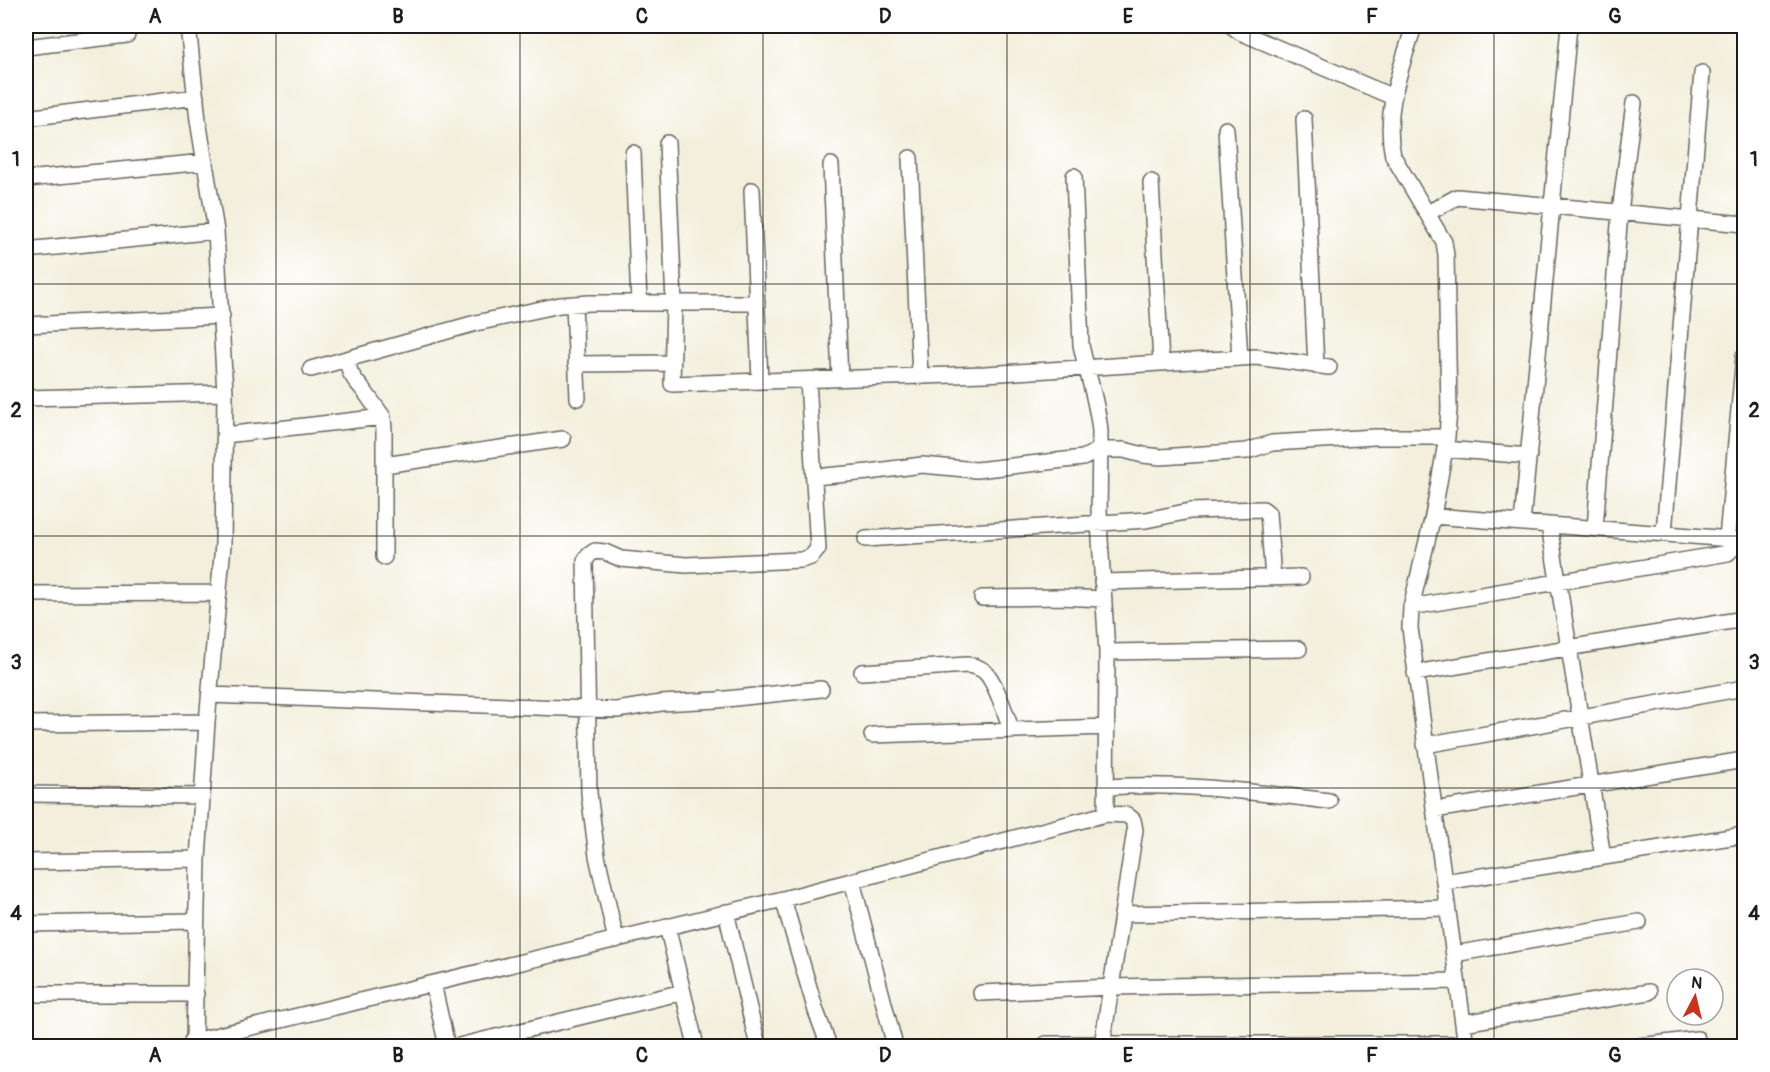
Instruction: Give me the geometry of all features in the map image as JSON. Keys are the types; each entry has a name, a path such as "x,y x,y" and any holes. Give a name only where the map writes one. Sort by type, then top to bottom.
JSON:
{"street":[{"path":"188,26 216,231 225,393 223,545 207,722 198,859 194,1044 783,899 1106,814 1127,815 1133,820 1135,830 1102,1045"},
{"path":"1232,26 1240,32 1393,98"},
{"path":"1046,1044 1466,1045 1410,628 1411,607 1433,516 1446,443 1449,409 1444,242 1394,156 1389,127 1393,98 1414,26"},
{"path":"1522,523 1569,26"},
{"path":"26,47 127,34"},
{"path":"1664,533 1702,73"},
{"path":"26,118 196,97"},
{"path":"1595,528 1620,212 1634,103"},
{"path":"666,143 674,303 672,384 985,374 1256,357 1323,366 1304,119"},
{"path":"1226,129 1240,358"},
{"path":"633,153 639,303"},
{"path":"910,158 920,376"},
{"path":"26,179 205,162"},
{"path":"831,165 840,379"},
{"path":"1074,176 1081,345 1099,418 1099,522 1107,652 1106,814"},
{"path":"1151,182 1161,363"},
{"path":"752,190 760,381"},
{"path":"1428,213 1457,196 1744,224"},
{"path":"26,250 216,231"},
{"path":"311,369 476,323 574,304 757,303"},
{"path":"574,304 578,398"},
{"path":"26,325 222,316"},
{"path":"1411,607 1728,553 1737,539 1744,356"},
{"path":"347,359 350,372 382,417 384,557"},
{"path":"576,364 672,363"},
{"path":"616,940 597,856 589,793 585,561 595,551 605,552 621,559 686,566 801,560 812,557 818,549 808,380"},
{"path":"26,398 225,393"},
{"path":"225,435 382,417"},
{"path":"814,477 922,465 976,470 1083,458 1099,450 1125,450 1161,457 1247,451 1272,443 1375,437 1446,443 1529,456"},
{"path":"384,465 563,440"},
{"path":"866,539 1146,520 1190,511 1263,509 1268,513 1270,523 1272,578"},
{"path":"1433,516 1737,539"},
{"path":"1549,525 1603,857"},
{"path":"1102,582 1301,577"},
{"path":"26,594 219,593"},
{"path":"982,598 1104,599"},
{"path":"1415,674 1744,618"},
{"path":"1107,652 1299,650"},
{"path":"862,672 967,664 976,666 992,681 1012,731"},
{"path":"1425,745 1744,688"},
{"path":"210,695 617,710 661,703 717,700 821,689"},
{"path":"26,724 207,722"},
{"path":"872,735 1107,728"},
{"path":"1434,810 1744,760"},
{"path":"1106,788 1145,785 1194,786 1329,801"},
{"path":"26,794 202,796"},
{"path":"1444,882 1744,835"},
{"path":"26,862 198,859"},
{"path":"852,881 895,1047"},
{"path":"783,899 829,1047"},
{"path":"1122,914 1447,908"},
{"path":"726,912 758,1047"},
{"path":"26,924 196,921"},
{"path":"1454,954 1639,922"},
{"path":"667,926 696,1047"},
{"path":"981,993 1111,987 1457,981"},
{"path":"433,984 447,1047"},
{"path":"459,1047 683,992"},
{"path":"1463,1023 1649,992"},
{"path":"26,994 196,994"},
{"path":"1640,1047 1698,1039 1700,1047"}]}
